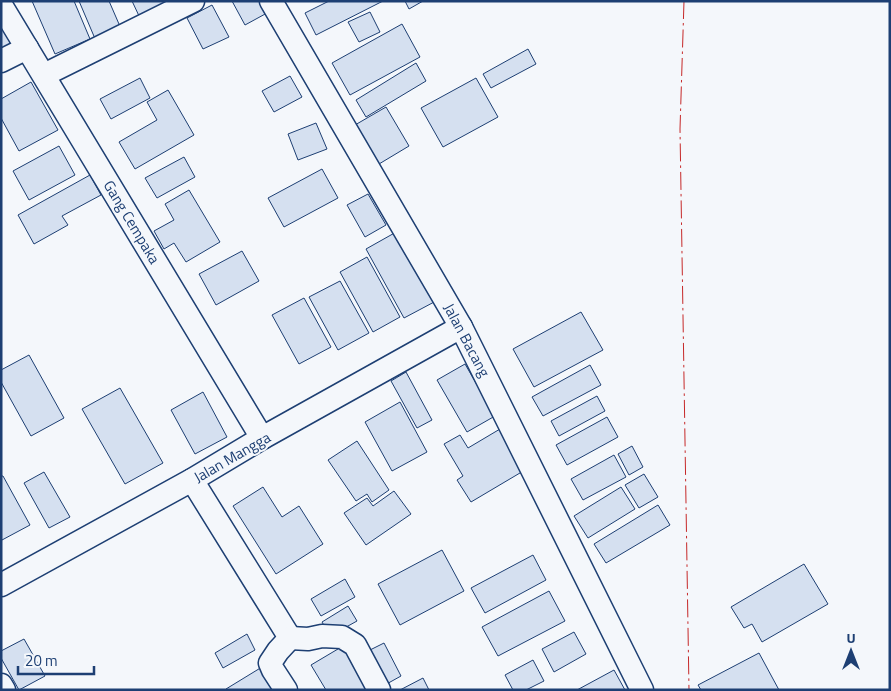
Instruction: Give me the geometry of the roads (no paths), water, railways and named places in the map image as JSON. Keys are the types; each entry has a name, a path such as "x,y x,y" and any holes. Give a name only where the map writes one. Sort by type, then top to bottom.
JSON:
{"street":[{"path":"44,75 194,1"},
{"name":"Jalan Bacang","path":"271,1 461,327 642,690"},
{"name":"Gang Cempaka","path":"1,5 262,438"},
{"path":"1,61 27,48"},
{"name":"Jalan Mangga","path":"1,585 192,480 262,438 461,327"},
{"path":"192,480 290,638"},
{"path":"286,690 270,663 290,638 322,636 342,637 355,645 379,690"},
{"path":"1,685 4,690"}]}
